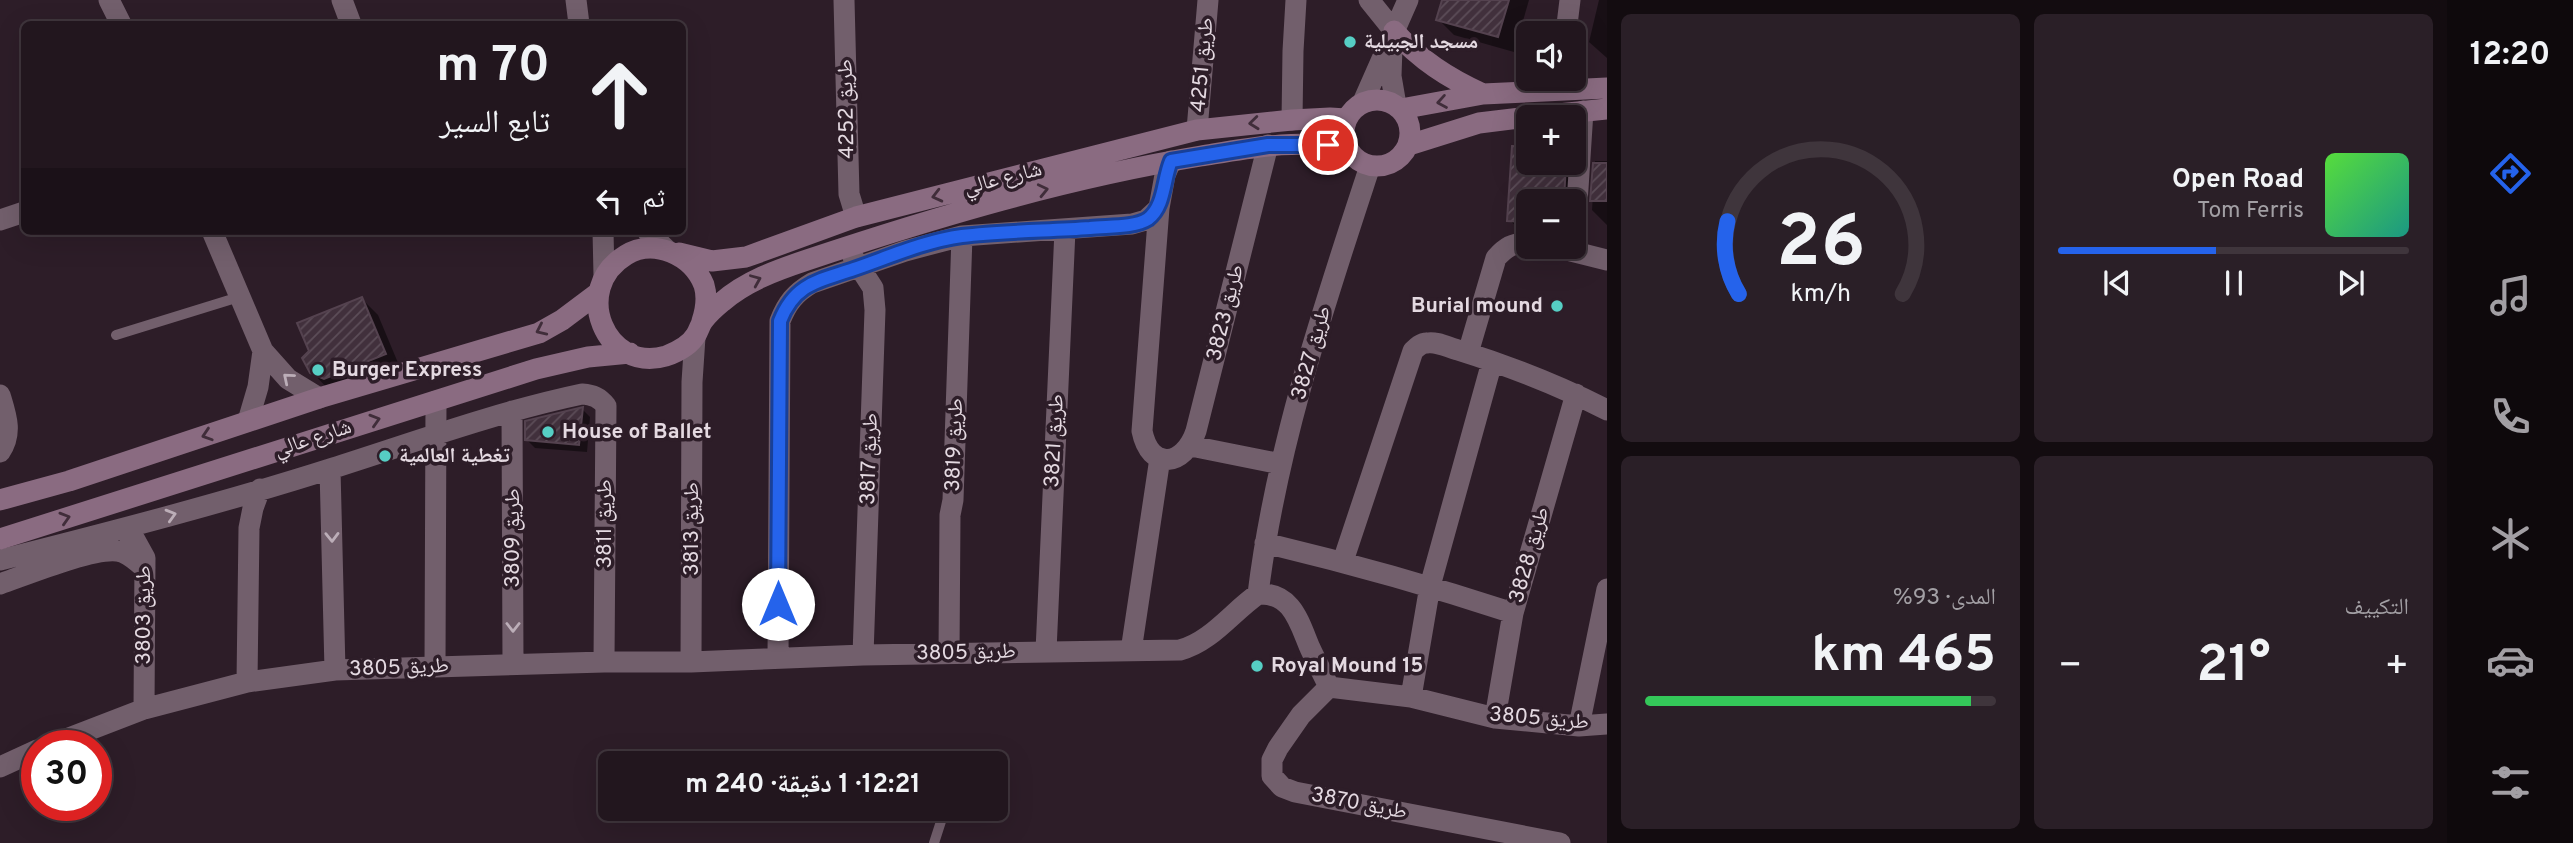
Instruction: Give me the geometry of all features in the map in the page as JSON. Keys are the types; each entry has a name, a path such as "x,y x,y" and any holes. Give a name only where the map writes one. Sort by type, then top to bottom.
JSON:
{"street":[{"path":"110,0 120,21"},
{"path":"342,0 350,21"},
{"path":"576,0 579,21"},
{"name":"طريق 4252","path":"844,0 849,194 856,217"},
{"name":"طريق 4251","path":"1197,130 1208,0"},
{"path":"1292,120 1296,0"},
{"path":"1369,0 1411,51 1439,72 1483,94"},
{"path":"1408,0 1363,102 1350,112 1346,119 1343,129 1348,149 1361,163 1370,166 1389,164 1397,160 1409,145 1479,123 1516,119"},
{"path":"1567,21 1570,0"},
{"path":"1394,31 1391,76 1398,107 1410,126 1409,145"},
{"path":"1586,86 1607,88"},
{"path":"1363,102 1380,100 1398,107 1516,90"},
{"path":"1586,111 1607,109"},
{"name":"شارع عالي","path":"667,250 712,261 746,257 856,217 1197,130 1292,120 1346,119"},
{"name":"شارع عالي","path":"699,329 722,301 745,284 847,247 995,201 1171,161 1268,145 1312,144 1348,149"},
{"name":"طريق 3823","path":"1191,446 1268,145"},
{"path":"1171,161 1165,175 1159,208 1142,431 1144,443 1160,458 1177,457 1191,446 1281,464"},
{"name":"طريق 3827","path":"1258,594 1281,464 1334,277 1370,166"},
{"path":"778,658 780,321 786,305 797,292 812,283 934,242 962,236 1132,224 1146,220 1159,208"},
{"path":"0,220 21,213"},
{"name":"طريق 3821","path":"1046,651 1065,230"},
{"path":"214,235 263,351 288,379 319,398"},
{"path":"603,235 597,311 603,328 614,343 629,353 647,358 665,356 681,349 699,329 707,304 705,287 696,271 684,258 667,250 650,235"},
{"name":"طريق 3819","path":"949,653 950,515 954,491 962,236"},
{"path":"1468,354 1496,258 1505,248 1516,243"},
{"name":"طريق 3817","path":"847,247 873,288 875,310 863,655"},
{"path":"601,284 616,261 631,252 649,248 667,250"},
{"path":"1586,254 1607,260"},
{"name":"شارع عالي","path":"0,500 69,481 319,398 539,333 562,320 601,284"},
{"name":"طريق 3813","path":"691,662 692,397 699,329"},
{"path":"1343,561 1413,351 1419,345 1429,342 1492,362 1576,394 1607,410"},
{"path":"248,421 258,387 263,351"},
{"name":"شارع عالي","path":"0,539 536,369 588,357 629,353"},
{"path":"665,356 692,397"},
{"path":"1411,697 1430,586 1492,362"},
{"name":"طريق 3811","path":"512,411 582,394 600,398 606,406 604,662"},
{"name":"طريق 3828","path":"1495,718 1513,613 1576,394"},
{"path":"0,395 9,424 0,452"},
{"path":"435,667 436,401"},
{"path":"0,560 122,529 330,469 512,411"},
{"name":"طريق 3809","path":"512,411 513,664"},
{"path":"1131,651 1160,458"},
{"path":"330,469 335,670"},
{"path":"247,682 249,528 260,489"},
{"path":"220,500 237,512 249,528"},
{"name":"طريق 3803","path":"122,529 134,538 145,558 145,709"},
{"path":"1265,543 1343,561 1513,613"},
{"path":"0,584 88,554 108,551 119,551 128,555 145,568"},
{"path":"1579,726 1607,590"},
{"path":"1258,594 1278,596 1288,603 1296,614 1329,687"},
{"name":"طريق 3805","path":"90,730 145,709 247,682 335,670 949,653 1169,651 1193,647 1258,594"},
{"name":"طريق 3805","path":"1329,687 1411,697 1495,718 1579,726 1607,724"},
{"name":"طريق 3870","path":"1329,687 1301,715 1272,760 1272,776 1282,787 1296,792 1560,843"},
{"path":"0,767 21,757"}],"lane":[{"path":"116,335 239,297"},
{"path":"934,843 941,821"}],"building":[{"path":"1442,0 1509,0 1498,37 1436,20"},
{"path":"1512,146 1516,146 1516,175 1565,175 1565,189 1516,189 1516,221 1507,221"},
{"path":"1593,163 1607,163 1607,201 1590,201"},
{"path":"362,297 386,354 324,379 310,373 302,358 309,351 297,323"},
{"name":"House of Ballet","path":"583,407 579,445 525,440 525,421"}],"place":[{"name":"مسجد الجبيلية","path":"1350,42"},
{"name":"Burial mound","path":"1557,306"},
{"name":"Burger Express","path":"318,370"},
{"name":"House of Ballet","path":"548,432"},
{"name":"تغطية العالمية","path":"385,456"},
{"name":"Royal Mound 15","path":"1257,666"}],"route":[{"path":"778,604 780,321 786,305 797,292 812,283 905,251 962,236 1065,230 1132,224 1146,220 1159,208 1165,175 1171,161 1268,145 1328,145"}]}
